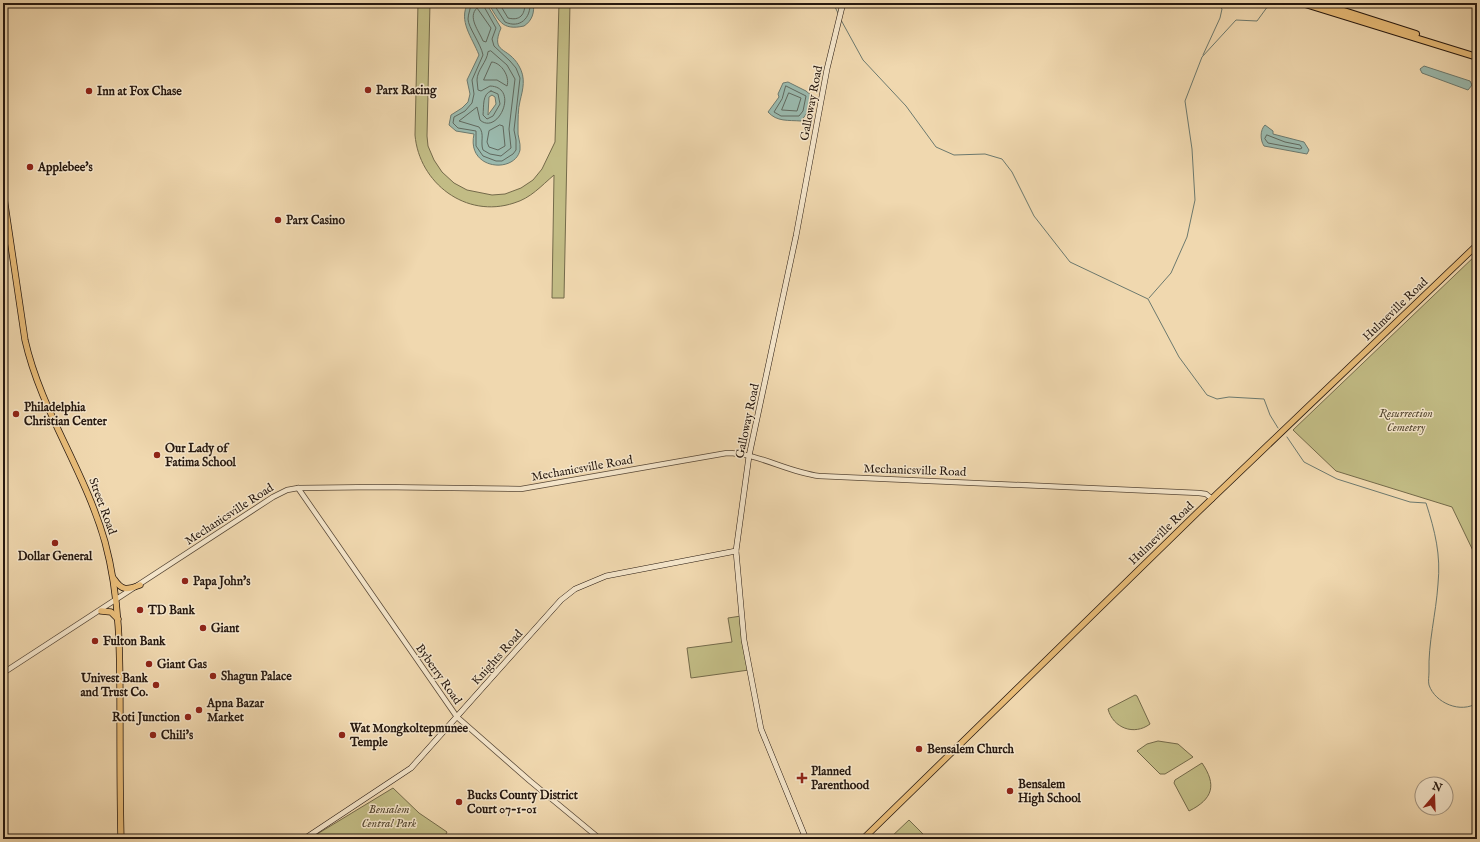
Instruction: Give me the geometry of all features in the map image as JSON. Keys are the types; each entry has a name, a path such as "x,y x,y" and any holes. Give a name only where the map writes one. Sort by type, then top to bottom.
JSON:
{"highway":[{"path":"1302,3 1477,57"},
{"path":"1319,3 1477,53"}],"main road":[{"name":"Galloway Road","path":"806,839 761,729 744,640 736,551 749,456 796,236 828,65 843,3"},
{"name":"Street Road","path":"3,191 25,340 30,360 44,400 92,504 104,541 112,575 119,621 121,654 120,839"},
{"name":"Hulmeville Road","path":"862,839 1212,499 1477,245"},
{"name":"Knights Road","path":"304,839 405,774 458,717 561,600 575,589 606,576 736,551"},
{"path":"112,575 123,589 130,589 140,585"},
{"path":"101,610 111,612 119,621"}],"street":[{"name":"Mechanicsville Road","path":"3,673 116,601 273,497 287,490 298,488 378,487 521,489 724,453 737,453 789,470 819,476 1199,493 1206,494 1212,499"},
{"name":"Byberry Road","path":"298,488 458,717 530,781 600,839"}],"green space":[{"path":"418,3 430,3 428,146 434,160 442,172 454,183 467,190 492,195 505,194 521,188 533,180 542,169 555,142 559,3 570,3 564,298 552,298 554,175 526,198 514,203 496,207 479,206 463,201 448,193 435,182 425,168 418,152 415,135"},
{"name":"Resurrection Cemetery","path":"1477,254 1477,559 1452,507 1336,471 1293,430"},
{"path":"741,616 749,670 691,678 687,648 732,642 728,618"},
{"path":"1135,695 1137,696 1150,724 1144,728 1131,730 1114,721 1108,709"},
{"path":"1158,741 1178,744 1193,757 1165,774 1160,774 1137,751 1147,744"},
{"path":"1202,763 1210,778 1210,791 1203,802 1189,811 1174,783 1175,780"},
{"name":"Bensalem Central Park","path":"393,788 419,813 447,832 445,836 439,839 309,839"},
{"path":"909,820 923,834 918,839 889,839"}],"water":[{"path":"468,3 486,3 501,28 498,36 499,46 515,60 523,75 523,88 519,104 518,118 520,150 516,158 510,163 501,165 484,161 477,155 473,146 474,134 456,131 449,125 451,115 468,102 470,94 467,80 479,55 465,23 465,10","holes":["492,95 495,97 496,104 488,115 489,97"]},
{"path":"488,3 533,3 533,13 529,22 524,26 510,27 498,19"},
{"path":"1424,66 1470,81 1472,85 1468,90 1422,73 1420,69"},
{"path":"788,82 811,95 807,113 801,121 779,119 768,112 779,97 778,94 783,83"},
{"path":"1265,125 1273,131 1273,134 1304,142 1309,150 1307,154 1264,146 1261,135"}],"waterway":[{"path":"833,3 838,13"},
{"path":"1203,55 1220,18 1222,9 1218,3"},
{"path":"1149,298 1171,273 1187,237 1195,200 1192,149 1185,101 1202,57 1236,20 1257,21 1268,6"},
{"path":"841,20 863,60 906,106 936,147 954,155 985,154 1002,159 1012,172 1034,216 1070,262 1148,299 1179,357 1207,395 1217,399 1229,397 1264,399 1270,415 1278,428"},
{"path":"1287,437 1304,462 1337,479 1410,502 1426,503 1435,533 1439,563 1437,595 1430,650 1429,685 1437,697 1449,705 1464,707 1477,703"}],"place":[{"name":"Parx Racing","path":"368,90"},
{"name":"Inn at Fox Chase","path":"89,91"},
{"name":"Applebee's","path":"30,167"},
{"name":"Parx Casino","path":"278,220"},
{"name":"Philadelphia Christian Center","path":"16,414"},
{"name":"Our Lady of Fatima School","path":"157,455"},
{"name":"Dollar General","path":"55,543"},
{"name":"Papa John's","path":"185,581"},
{"name":"TD Bank","path":"140,610"},
{"name":"Giant","path":"203,628"},
{"name":"Fulton Bank","path":"95,641"},
{"name":"Giant Gas","path":"149,664"},
{"name":"Shagun Palace","path":"213,676"},
{"name":"Univest Bank and Trust Co.","path":"156,685"},
{"name":"Apna Bazar Market","path":"199,710"},
{"name":"Roti Junction","path":"188,717"},
{"name":"Chili's","path":"153,735"},
{"name":"Wat Mongkoltepmunee Temple","path":"342,735"},
{"name":"Bensalem Church","path":"919,749"},
{"name":"Planned Parenthood","path":"802,778"},
{"name":"Bensalem High School","path":"1010,791"},
{"name":"Bucks County District Court 07-1-01","path":"459,802"}]}
